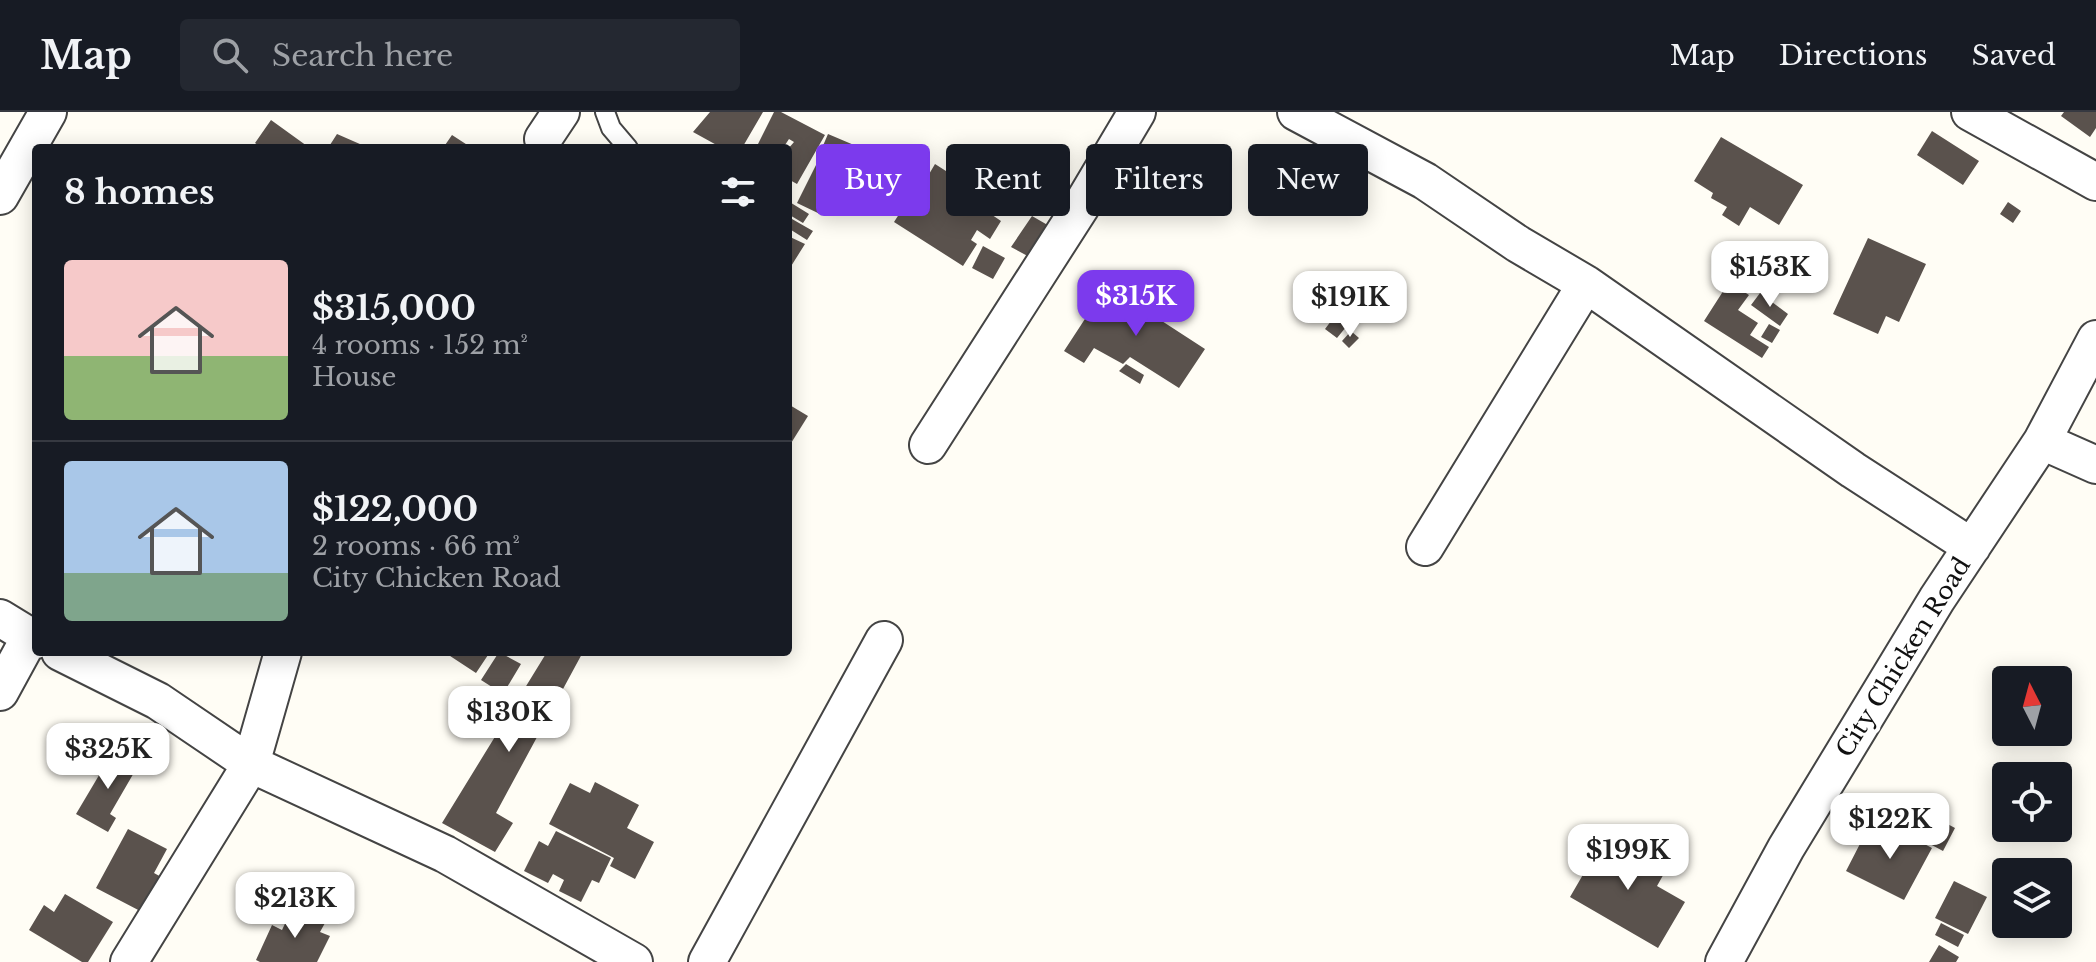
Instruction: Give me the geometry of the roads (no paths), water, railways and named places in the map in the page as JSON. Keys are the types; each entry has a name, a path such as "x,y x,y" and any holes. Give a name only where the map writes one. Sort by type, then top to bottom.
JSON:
{"street":[{"path":"0,196 48,112"},
{"path":"928,445 1080,208 1137,112"},
{"path":"1296,112 1425,181 1518,244 1586,284 1853,470 1972,547"},
{"path":"1970,112 2096,182"},
{"path":"1425,547 1586,284"},
{"name":"City Chicken Road","path":"1724,962 1786,848 1937,599 2042,441 2096,339"},
{"path":"2042,441 2096,465"},
{"path":"0,618 32,637"},
{"path":"707,962 884,640"},
{"path":"0,692 32,655"},
{"path":"68,656 158,701 251,764 445,854 634,962"},
{"path":"129,962 251,764 282,656"}],"lane":[{"path":"605,112 611,128 625,144"}]}
